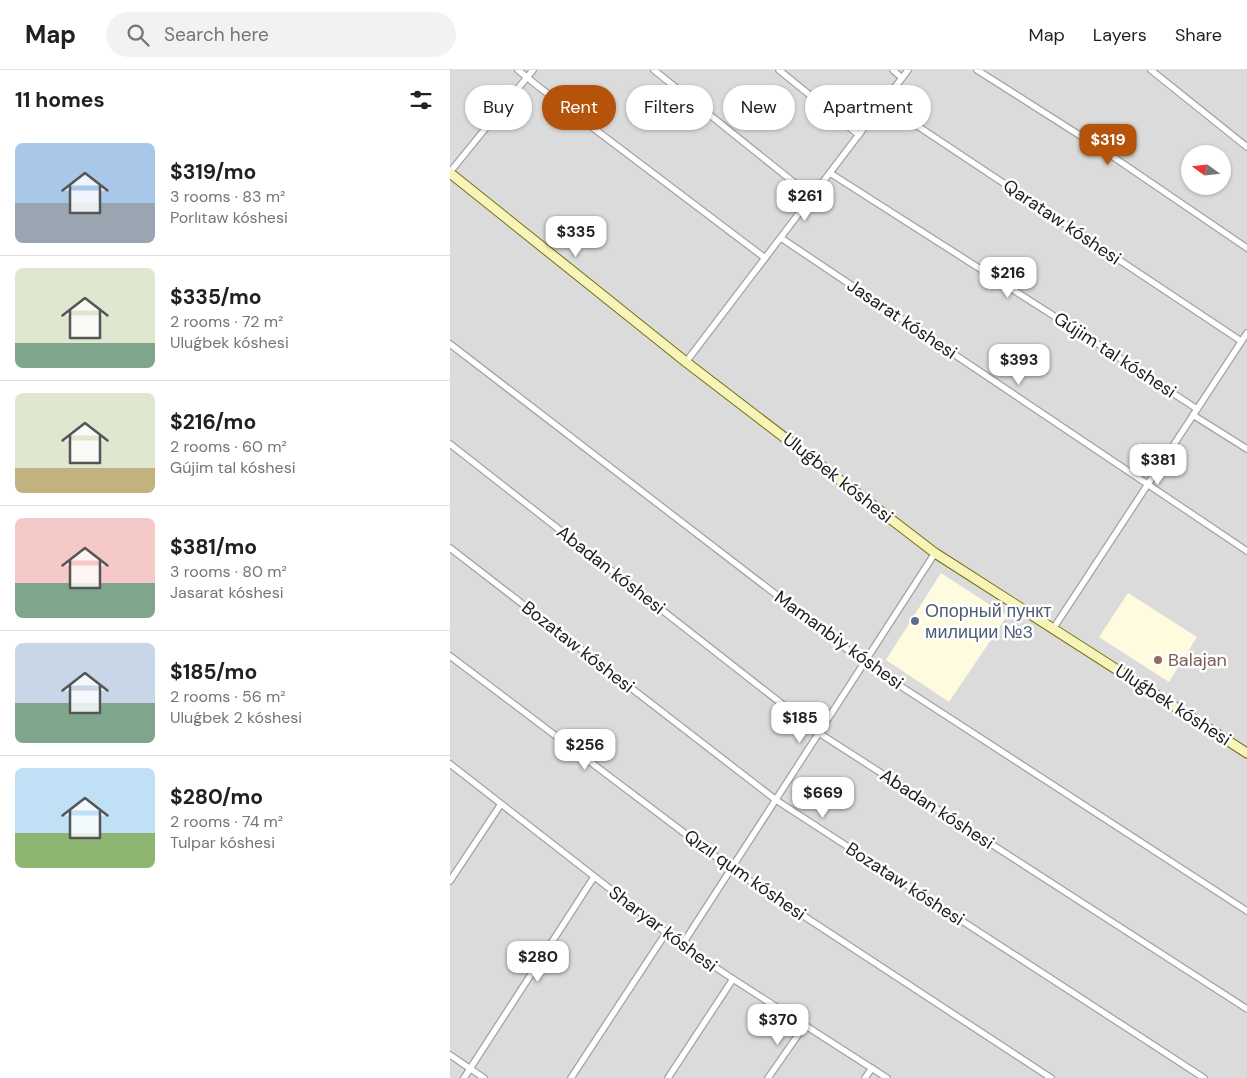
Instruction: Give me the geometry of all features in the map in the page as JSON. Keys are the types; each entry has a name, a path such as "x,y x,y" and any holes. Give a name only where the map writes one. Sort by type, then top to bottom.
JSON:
{"street":[{"path":"518,70 765,258"},
{"path":"450,172 533,70"},
{"path":"654,70 812,196"},
{"path":"779,70 859,135"},
{"path":"893,70 902,78"},
{"path":"897,85 908,70"},
{"path":"977,70 1106,152 1247,248"},
{"path":"1151,70 1247,146"},
{"path":"686,362 863,130"},
{"name":"Qarataw kóshesi","path":"924,130 1242,341"},
{"name":"Uluǵbek kóshesi","path":"450,172 686,362 935,553 1247,753"},
{"name":"Gújim tal kóshesi","path":"830,173 1197,409"},
{"name":"Jasarat kóshesi","path":"781,238 1247,552"},
{"path":"1053,628 1247,333"},
{"name":"Mamanbiy kóshesi","path":"450,344 865,663 1247,910"},
{"path":"1193,415 1247,450"},
{"name":"Abadan kóshesi","path":"450,444 819,733 1247,1009"},
{"name":"Bozataw kóshesi","path":"450,548 776,800 1204,1078"},
{"path":"682,945 935,553"},
{"name":"Qızıl qum kóshesi","path":"450,656 732,869 1051,1078"},
{"name":"Sharyar kóshesi","path":"450,764 682,945 887,1078"},
{"path":"450,881 501,804"},
{"path":"464,1078 594,877"},
{"path":"571,1078 666,933"},
{"path":"668,1078 733,979"},
{"path":"768,1078 804,1025"},
{"path":"450,1055 484,1078"},
{"path":"865,1078 872,1068"}],"shaded area":[{"path":"450,70 1247,70 1247,1078 450,1078"},
{"path":"941,573 1007,616 949,702 886,660"},
{"name":"Balajan","path":"1128,593 1197,637 1169,682 1099,637"}],"place":[{"name":"Опорный пункт милиции №3","path":"915,621"},
{"name":"Balajan","path":"1158,660"}]}
